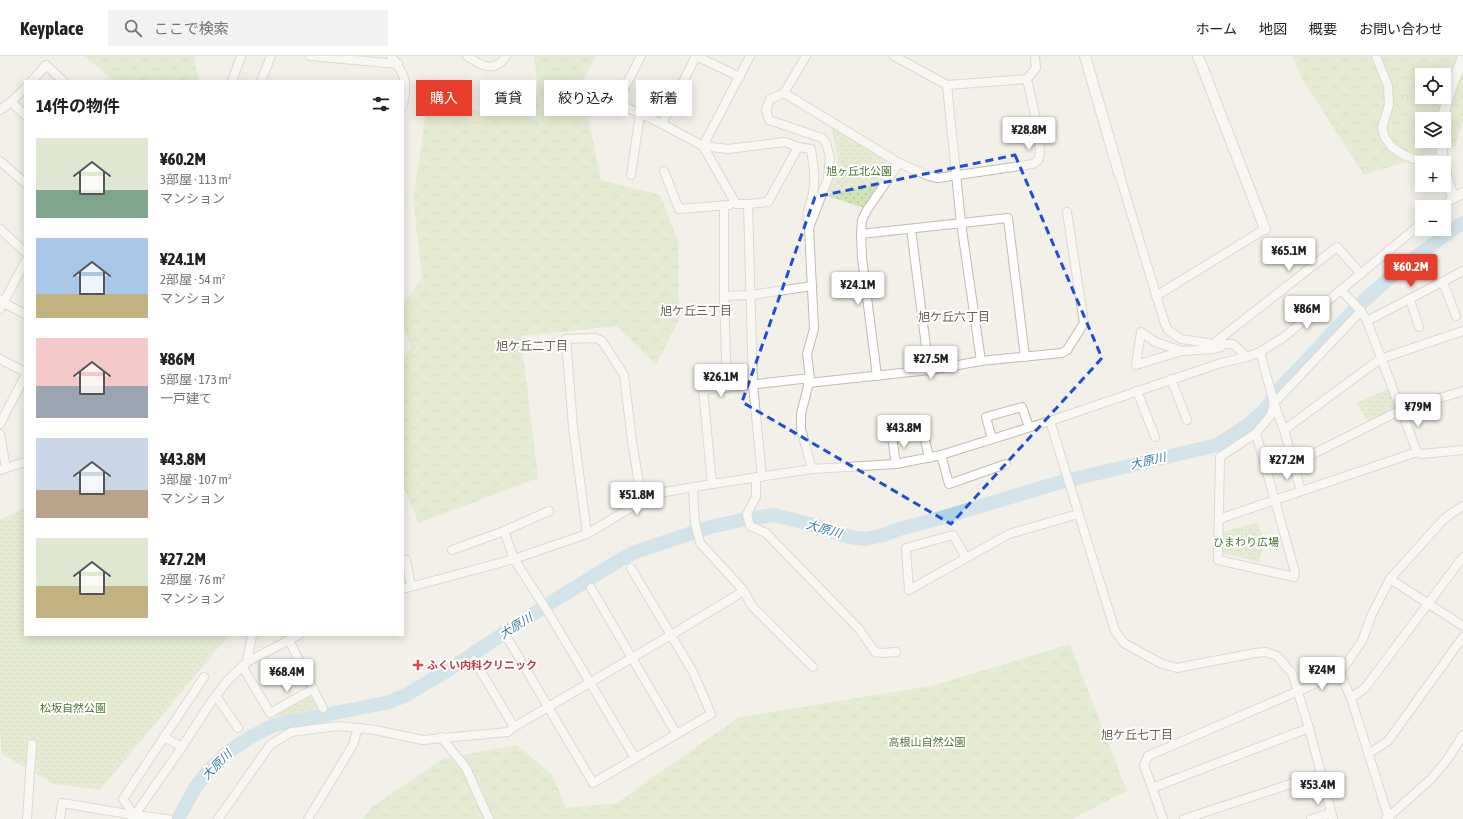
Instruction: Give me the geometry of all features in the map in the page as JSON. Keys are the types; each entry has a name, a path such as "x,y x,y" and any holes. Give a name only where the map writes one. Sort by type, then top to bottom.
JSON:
{"street":[{"path":"232,80 241,56"},
{"path":"261,80 271,56"},
{"path":"310,56 398,64"},
{"path":"391,56 402,71 404,80"},
{"path":"467,56 480,65 492,66 503,60 506,56"},
{"path":"636,112 617,103 641,56"},
{"path":"662,124 696,56 740,77"},
{"path":"703,146 750,56"},
{"path":"806,56 784,93 770,98 766,110 769,120 822,138 826,143 830,157 828,178 809,228"},
{"path":"894,56 947,85 1027,80"},
{"path":"784,93 899,163 928,176 938,178 956,176 1033,164 1038,160 1040,149 1038,132 1027,80 1036,68 1035,56"},
{"path":"1085,56 1164,324 1173,334 1181,339 1213,344 1234,344 1247,357"},
{"path":"1156,296 1265,229 1198,56"},
{"path":"1376,56 1388,86 1389,105 1382,128 1392,147 1402,154 1415,159"},
{"path":"1444,112 1463,57"},
{"path":"33,80 46,66 62,80"},
{"path":"404,81 406,91 404,100"},
{"path":"947,85 956,176 981,361"},
{"path":"0,110 11,102 24,89"},
{"path":"11,102 24,114"},
{"path":"631,175 640,116"},
{"path":"644,116 703,146 728,149 785,142 798,147 811,149 815,174 813,193 806,217 809,228 814,329 808,354 809,381 801,414 801,429 812,469"},
{"path":"703,146 736,204"},
{"path":"664,171 679,209 768,202 798,147"},
{"path":"0,161 24,182"},
{"path":"877,376 861,234 862,220 867,210 899,163"},
{"path":"1451,191 1453,198"},
{"path":"1451,200 1463,194"},
{"path":"748,204 753,385 759,477 756,496 747,514 750,526 766,533 859,629 875,652 896,652"},
{"path":"724,206 724,296 727,388"},
{"path":"712,484 703,390 877,376 929,370 981,361 1062,353 1066,350 1084,323 1067,212"},
{"path":"861,234 1008,218 1025,357"},
{"path":"0,229 24,251"},
{"path":"911,229 929,370"},
{"path":"406,560 407,587 460,575 514,559 587,534 642,501 659,493 812,469 896,464 929,458 1050,421 1170,379 1221,363 1247,357 1260,352 1284,337 1415,229"},
{"path":"1213,344 1337,247 1361,274"},
{"path":"24,264 1,304 24,314"},
{"path":"1367,321 1410,300 1463,271"},
{"path":"1443,282 1456,316"},
{"path":"724,296 751,295 812,286"},
{"path":"1341,290 1367,321 1380,359 1417,452"},
{"path":"1410,300 1419,327"},
{"path":"1256,433 1295,572 1294,577 1218,560 1220,457 1256,433 1271,416 1274,403 1361,312"},
{"path":"1284,430 1380,359 1463,331"},
{"path":"1182,351 1155,342 1141,332 1136,365 1182,351 1214,349 1234,344"},
{"path":"587,534 573,428 566,339 596,338 602,341 624,375 632,441 642,501"},
{"path":"1260,352 1301,491"},
{"path":"0,359 24,371"},
{"path":"0,424 24,378"},
{"path":"1170,379 1187,420"},
{"path":"1137,391 1155,437"},
{"path":"1293,464 1401,410 1463,391"},
{"path":"992,439 986,417 1022,407 1029,427"},
{"path":"1050,421 1115,631 1124,643 1162,664 1178,668 1266,652 1277,656 1292,673 1310,728 1332,816 1311,819"},
{"path":"922,425 929,458"},
{"path":"0,434 3,469 24,462"},
{"path":"892,437 896,464"},
{"path":"1219,520 1417,452 1421,454 1463,450"},
{"path":"941,455 949,484 1006,464"},
{"path":"693,487 695,523 700,543 744,591 752,606 813,667"},
{"path":"1163,819 1144,765 1148,756 1340,673 1362,641 1372,614 1390,579 1443,520 1463,506"},
{"path":"452,550 504,531 549,511"},
{"path":"966,558 953,535 906,548 909,590 1009,534 1078,514"},
{"path":"504,531 514,559 548,612 635,758"},
{"path":"1351,698 1365,688 1463,557"},
{"path":"508,639 593,783 676,733 711,714 693,672 631,568"},
{"path":"1390,579 1463,626"},
{"path":"591,588 676,733"},
{"path":"218,819 270,745 291,732 337,726 375,730 423,740 441,737 508,732 589,682 744,591"},
{"path":"252,636 245,664 270,714 313,690"},
{"path":"133,817 227,681 245,664 297,636"},
{"path":"1368,754 1388,742 1463,637"},
{"path":"289,640 323,708"},
{"path":"474,660 514,727"},
{"path":"1340,673 1351,698 1388,818 1431,779 1447,760 1463,735"},
{"path":"133,817 123,799 204,678"},
{"path":"216,696 238,728"},
{"path":"308,819 353,744 358,728"},
{"path":"1152,788 1310,728"},
{"path":"164,737 182,747"},
{"path":"441,737 466,768 490,819"},
{"path":"27,819 32,744"},
{"path":"1184,819 1321,774"},
{"path":"60,819 62,803 133,817 168,819"}],"highlighted area":[{"path":"1015,155 1102,358 951,524 742,402 815,197"}],"green space":[{"path":"84,56 194,56 199,80 114,80"},
{"path":"534,56 596,56 583,80 544,80 544,116 588,116 601,180 660,195 678,240 679,320 656,365 617,326 521,336 538,478 419,523 404,488 404,357 411,348 404,328 404,303 422,278 413,199 426,116 472,116 472,109 480,112 480,116 536,116 536,96 539,95"},
{"path":"1292,56 1463,56 1463,122 1455,147 1426,156 1415,156 1415,159 1364,175 1302,79"},
{"name":"旭ヶ丘北公園","path":"830,123 885,158 887,163 878,184 864,208 827,196 838,159"},
{"path":"1388,389 1395,409 1368,423 1357,403"},
{"name":"松坂自然公園","path":"24,508 24,636 228,636 100,790 54,784 2,754 0,733 0,520"},
{"name":"ひまわり広場","path":"1258,522 1264,542 1259,562 1223,553 1223,532"},
{"name":"高根山自然公園","path":"1070,644 1127,791 1072,819 362,819 372,807 442,759 516,745 552,774 566,808 617,803 739,717 931,686"},
{"path":"310,693 314,695 321,709 278,717 275,716 276,713"}],"waterway":[{"name":"大原川","path":"178,819 195,788 208,771 228,752 249,738 274,725 390,702 408,694 448,670 555,600 635,552 710,527 774,515 810,524 850,537 865,539 884,535 899,529 1061,482 1217,445 1249,424 1265,409 1283,385 1355,309 1388,279 1463,223"}],"place":[{"name":"ふくい内科クリニック","path":"418,665"}],"district":[{"name":"旭ケ丘三丁目","path":"696,311"},
{"name":"旭ケ丘六丁目","path":"954,317"},
{"name":"旭ケ丘二丁目","path":"532,346"},
{"name":"旭ケ丘七丁目","path":"1137,735"}]}
